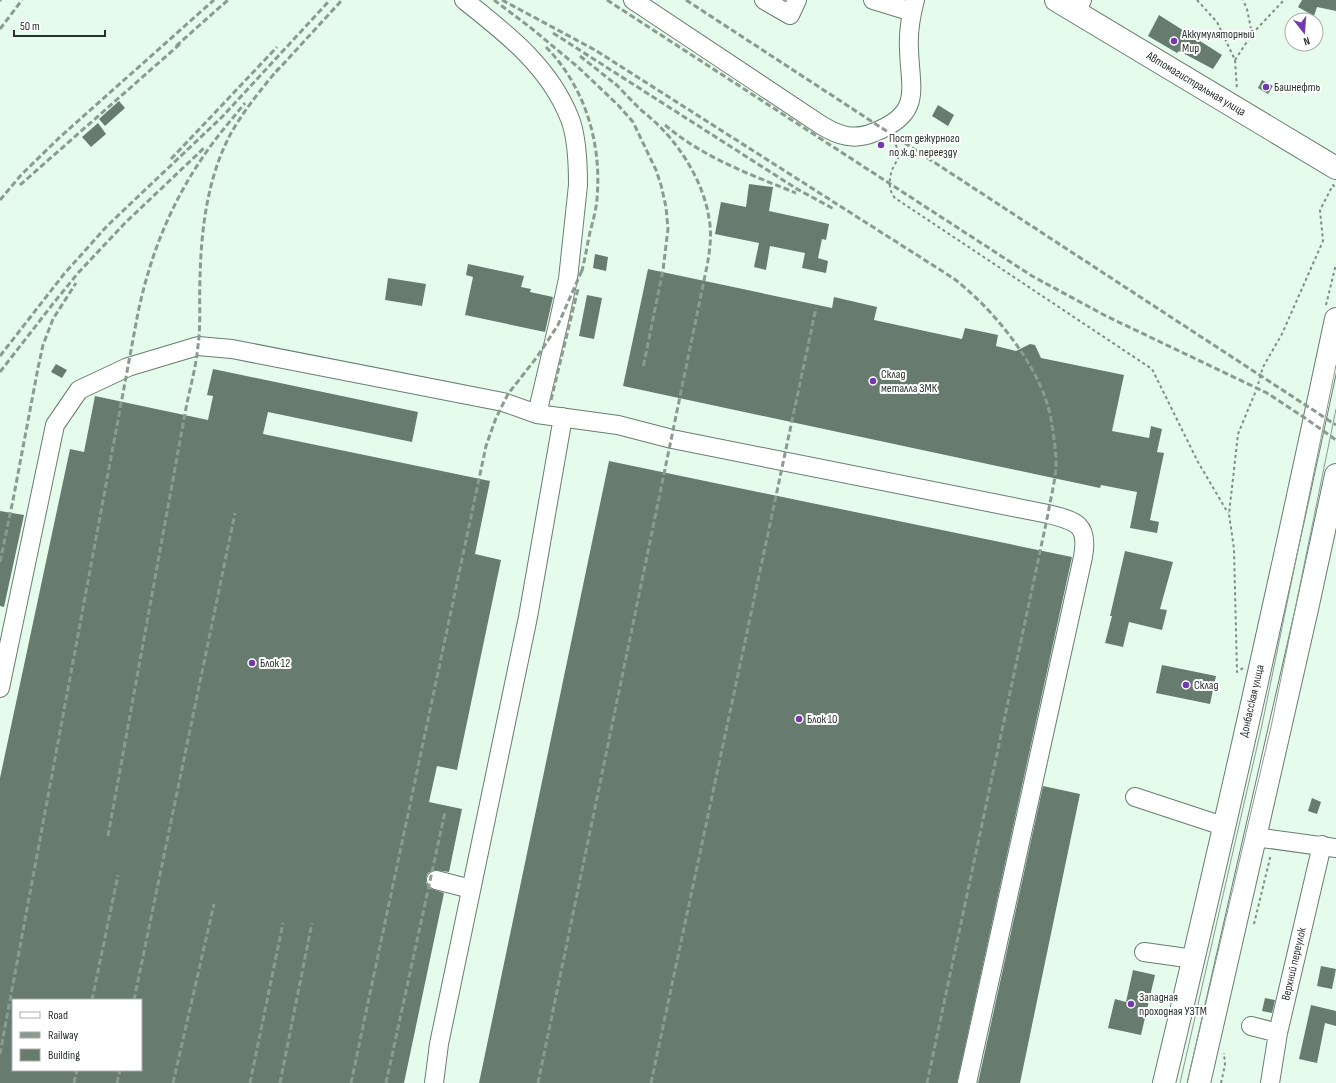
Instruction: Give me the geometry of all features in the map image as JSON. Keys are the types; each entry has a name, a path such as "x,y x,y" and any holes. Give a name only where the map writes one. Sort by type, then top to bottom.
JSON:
{"main road":[{"name":"Автомагистральная улица","path":"1056,0 1079,6 1336,168"},
{"name":"Донбасская улица","path":"1164,1083 1194,959 1275,602 1336,319"},
{"path":"1198,1083 1336,475"}],"street":[{"path":"464,0 523,49 545,74 560,97 571,120 576,149 578,185 568,278 537,414"},
{"path":"633,0 829,130 846,137 865,135 883,129 899,119 910,104 912,83 908,46 914,6 873,0"},
{"path":"764,0 790,14 797,0"},
{"path":"0,688 55,425 79,390 128,367 198,346 232,349 503,402 537,414 618,425 672,439 1048,514 1073,521 1080,526 1085,540 1084,557 967,1083"},
{"path":"434,1083 439,1044 528,617 563,417"},
{"path":"1135,798 1223,826"},
{"path":"1255,837 1329,847"},
{"name":"Верхний переулок","path":"1270,1083 1278,1033 1329,847"},
{"path":"436,880 471,889"},
{"path":"1144,952 1194,959"},
{"path":"1251,1026 1278,1033"}],"path":[{"path":"1197,0 1218,22 1235,60 1238,97"},
{"path":"1243,0 1247,9 1252,34"},
{"path":"1235,60 1252,34 1284,0"},
{"path":"891,139 898,149 899,155 892,170 890,180 891,193 895,198 1152,369 1198,462 1229,514"},
{"path":"1237,672 1234,549 1229,514 1238,434 1257,388 1263,367 1282,334 1323,241 1320,210 1333,185 1336,188"},
{"path":"1252,931 1271,854 1277,852"},
{"path":"1221,1083 1225,1065 1224,1052"}],"building":[{"path":"1302,0 1336,0 1336,11 1317,7 1315,12 1307,12 1298,7"},
{"path":"1159,15 1222,55 1213,69 1179,51 1177,53 1148,36"},
{"name":"Башнефть","path":"1262,80 1273,86 1268,94 1258,88"},
{"path":"119,101 125,108 105,126 99,119"},
{"path":"938,105 954,115 948,126 932,116"},
{"path":"98,123 106,134 91,147 82,137"},
{"path":"749,184 773,187 769,211 829,224 826,240 822,239 818,258 828,261 826,273 802,268 805,253 770,246 766,270 754,267 759,243 715,234 721,202 746,207"},
{"path":"595,254 608,257 606,271 593,268"},
{"path":"468,264 524,276 521,287 531,289 530,292 553,297 545,332 465,315 473,277 466,275"},
{"name":"Склад металла ЗМК","path":"648,269 832,308 834,297 877,307 874,320 962,339 965,328 998,335 996,346 1016,351 1030,344 1035,345 1041,358 1124,375 1112,431 1149,438 1151,426 1162,429 1157,452 1164,453 1150,520 1159,522 1157,533 1130,528 1137,492 1101,485 1100,488 623,386"},
{"path":"388,278 426,284 422,306 385,300"},
{"path":"587,295 602,298 594,339 579,336"},
{"path":"56,364 67,370 62,378 51,372"},
{"name":"Блок 12","path":"213,369 418,412 412,442 268,412 263,434 490,481 475,554 501,560 457,770 437,766 429,802 462,809 449,872 434,870 428,873 426,878 426,883 429,888 444,893 404,1083 0,1083 0,778 70,449 84,452 95,396 208,420 213,396 207,395"},
{"name":"Блок 10","path":"609,461 1072,557 957,1083 479,1083"},
{"path":"0,511 24,515 4,607 0,606"},
{"path":"1125,551 1173,562 1160,609 1167,610 1162,630 1129,622 1123,647 1105,643"},
{"name":"Склад","path":"1162,665 1216,676 1210,704 1156,693"},
{"path":"1043,786 1080,794 1020,1083 978,1083"},
{"path":"1312,798 1321,802 1317,814 1308,811"},
{"path":"1321,966 1336,969 1332,989 1317,986"},
{"name":"Западная проходная УЗТМ","path":"1133,970 1155,975 1141,1035 1108,1028 1115,999 1126,1002"},
{"path":"1265,998 1275,1000 1272,1013 1262,1011"},
{"path":"1311,1005 1336,1011 1336,1026 1325,1023 1317,1063 1299,1059"}],"tram line":[{"path":"1180,1083 1262,725 1336,365"},
{"path":"1187,1083 1271,727 1336,409"}],"railway":[{"path":"0,29 22,0"},
{"path":"0,200 21,175 60,137 214,0"},
{"path":"176,46 228,0"},
{"path":"0,356 64,274 108,225 222,117 330,0"},
{"path":"276,72 342,0"},
{"path":"494,0 531,28 579,68 618,105 633,122 656,170 666,207 668,229 663,270 643,368"},
{"path":"502,0 595,50 953,278 967,289 995,317 1008,333 1030,366 1046,400 1054,435 1056,457 1054,486 927,1083"},
{"path":"607,0 1032,276 1106,316 1267,393 1336,440"},
{"path":"686,0 1336,425"},
{"path":"553,33 797,189 834,209"},
{"path":"20,185 180,44"},
{"path":"171,159 277,47"},
{"path":"546,47 560,63 581,98 588,117 597,157 597,203 581,274"},
{"path":"580,56 619,87"},
{"path":"108,836 186,408 196,362 199,329 202,243 210,188 221,153 239,119 279,68"},
{"path":"538,1083 707,266 710,242 710,224 703,194 686,160 679,149 660,127 615,83"},
{"path":"0,1054 142,295 155,252 172,210 194,170 245,103"},
{"path":"665,125 680,137 711,156 744,172 796,193"},
{"path":"0,372 78,273 125,223 204,148"},
{"path":"351,1083 486,446 496,418 508,394 537,357 558,325 583,268"},
{"path":"0,562 43,345 53,319 76,283"},
{"path":"551,400 578,289"},
{"path":"651,1083 816,308"},
{"path":"134,999 235,513"},
{"path":"386,1083 445,812"},
{"path":"92,999 118,875"},
{"path":"173,1083 214,904"},
{"path":"250,1083 283,923"},
{"path":"280,1083 312,923"},
{"path":"74,1083 77,1071"},
{"path":"117,1083 120,1071"}],"place":[{"name":"Аккумуляторный Мир","path":"1174,41"},
{"name":"Башнефть","path":"1266,87"},
{"name":"Пост дежурного по ж.д. переезду","path":"881,145"},
{"name":"Склад металла ЗМК","path":"873,381"},
{"name":"Блок 12","path":"252,663"},
{"name":"Склад","path":"1186,685"},
{"name":"Блок 10","path":"799,719"},
{"name":"Западная проходная УЗТМ","path":"1131,1004"}]}
